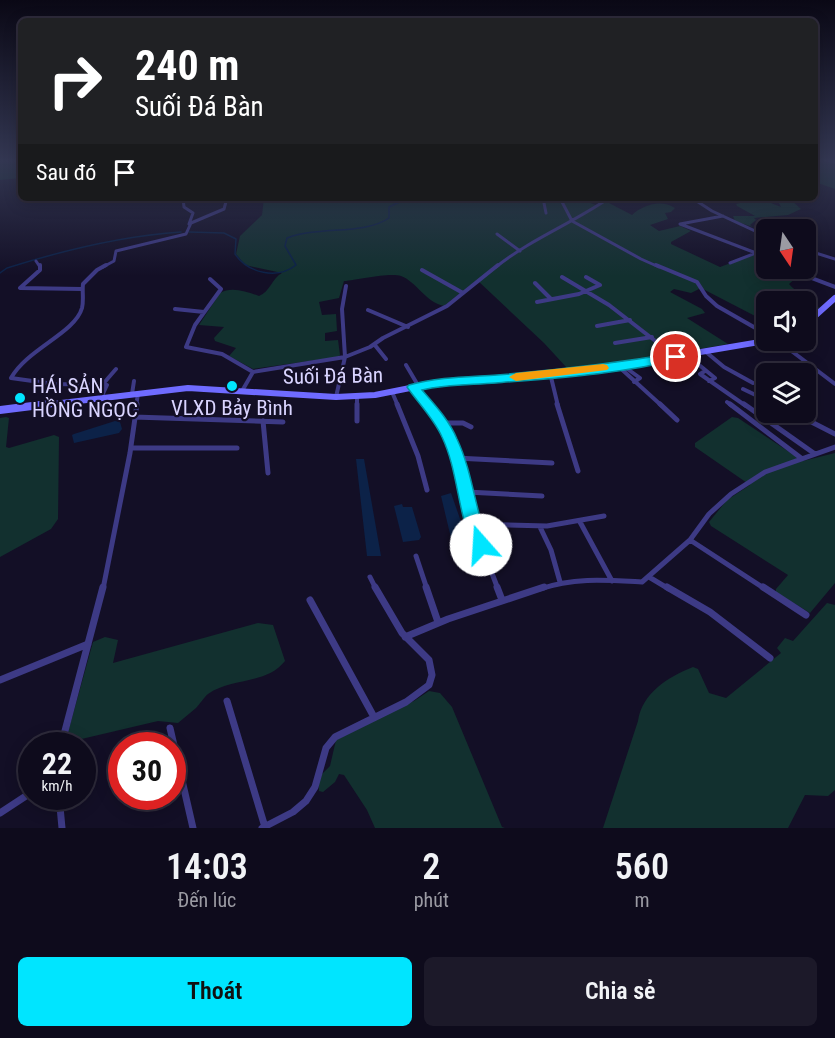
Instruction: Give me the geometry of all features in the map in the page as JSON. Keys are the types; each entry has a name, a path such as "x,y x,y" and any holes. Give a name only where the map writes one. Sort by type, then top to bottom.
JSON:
{"street":[{"path":"101,398 107,385 54,384 11,378 22,362 66,329 79,314 84,304 83,284 97,270 114,261 116,251 186,234 194,213 184,207 183,201"},
{"path":"189,225 224,209 226,201"},
{"path":"544,201 546,213"},
{"path":"562,201 572,220 642,260 697,282 706,296 717,306 756,328"},
{"path":"210,279 221,287 195,325 186,347 222,354 253,372 345,357 447,306 491,270 548,232 604,201"},
{"path":"697,201 756,231"},
{"path":"723,216 680,224 756,253"},
{"path":"496,234 520,251"},
{"path":"730,262 756,253"},
{"path":"816,253 835,259"},
{"path":"36,261 40,265 40,270 20,288 82,289"},
{"path":"422,270 463,293"},
{"path":"562,277 588,291 630,320 676,357"},
{"path":"537,302 588,291 600,285 586,277"},
{"path":"814,279 835,287"},
{"path":"535,283 551,299"},
{"path":"336,397 345,357 342,309 346,286"},
{"path":"816,315 835,298"},
{"path":"175,309 204,312"},
{"path":"368,310 408,327"},
{"path":"597,326 630,320"},
{"path":"615,343 652,337"},
{"name":"Suối Đá Bàn","path":"0,410 188,388 336,397 357,396 392,392 440,382 620,366 756,343"},
{"path":"374,344 386,359"},
{"path":"792,351 835,384"},
{"path":"706,352 724,367 753,383"},
{"path":"687,355 705,371 700,374 709,381 815,454"},
{"path":"406,365 416,387 450,438 467,492 472,524 502,600"},
{"path":"620,366 634,382 677,420"},
{"path":"103,384 116,369"},
{"path":"242,391 253,372"},
{"path":"550,373 561,419 578,471"},
{"path":"65,732 106,577 131,448 134,381"},
{"path":"743,389 756,395"},
{"path":"392,392 418,456 427,490"},
{"path":"357,396 357,421"},
{"path":"727,402 801,458"},
{"path":"134,417 284,422"},
{"path":"263,421 268,473"},
{"path":"441,423 463,423 471,427"},
{"path":"814,423 835,434"},
{"path":"405,637 438,622 560,582 592,579 642,582 690,540 709,514 731,494 765,472 835,447"},
{"path":"131,448 237,448"},
{"path":"456,458 552,463"},
{"path":"467,492 542,496"},
{"path":"472,524 540,527 580,522 604,516"},
{"path":"580,522 612,581"},
{"path":"540,527 560,582"},
{"path":"690,540 806,615"},
{"path":"416,556 438,622"},
{"path":"226,701 263,827 281,819 311,796 316,786 323,753 335,737 412,699 424,691 432,679 430,664 424,651 405,637 370,577"},
{"path":"649,577 710,612 770,658"},
{"path":"310,600 374,717"},
{"path":"0,680 88,644"},
{"path":"170,728 193,828"},
{"path":"0,813 18,801"},
{"path":"60,810 62,828"}],"green space":[{"path":"264,201 585,201 596,205 607,202 632,215 652,204 664,204 675,208 665,213 668,219 650,225 659,231 680,226 691,231 671,244 720,267 756,254 756,279 795,279 789,284 798,291 756,291 756,316 701,288 691,293 674,289 670,292 702,309 705,313 687,318 728,344 631,361 567,368 477,280 444,306 437,304 401,276 344,281 339,298 319,302 322,315 336,314 337,331 325,333 325,341 338,340 340,355 338,357 253,369 229,356 236,348 215,341 214,338 224,327 199,325 220,293 234,290 259,296 282,273 245,265 236,254 240,236 262,215"},
{"path":"743,201 766,201 781,207 778,201 792,201 801,209 788,215 754,218 756,220 750,225 753,227 735,221 733,216 755,216 736,204 745,202"},
{"path":"732,417 738,418 803,461 835,453 835,583 810,613 776,592 788,575 711,526 709,522 727,500 750,485 695,447 695,443"},
{"path":"0,418 9,418 6,447 54,435 59,437 58,519 51,529 0,557"},
{"path":"827,603 835,605 835,790 828,796 805,795 788,828 603,828 640,711 651,694 666,681 693,667 698,669 709,693 726,698 781,653 777,648 785,638 793,641"},
{"path":"258,623 273,625 285,661 277,669 259,678 227,685 206,695 196,708 178,723 158,721 96,736 96,732 68,732 93,642 105,637 118,640 113,663"},
{"path":"429,691 440,693 452,707 502,827 505,828 375,828 367,810 344,775 339,774 335,782 323,792 319,791 319,777 330,766 336,740 375,718 414,701"}],"water":[{"path":"115,421 120,422 122,429 119,433 74,443 72,435"},
{"path":"356,459 364,459 381,556 367,556"},
{"path":"451,493 465,537 451,538 441,496"},
{"path":"402,504 403,507 412,507 421,537 419,540 403,542 394,506"}],"waterway":[{"path":"189,232 224,233 236,239 235,254 247,266 263,272 280,272 296,265 285,246 287,238 313,232 367,227 389,218 389,207 402,201"},
{"path":"0,273 7,268 28,261 93,245 181,232"}],"slow traffic":[{"path":"516,377 603,368"}],"place":[{"name":"VLXD Bảy Bình","path":"232,386"},
{"name":"HÁI SẢN HỒNG NGỌC","path":"20,398"}],"route":[{"path":"481,545 472,524 467,492 450,438 439,419 414,387 440,382 497,379 618,366 676,357"}]}
